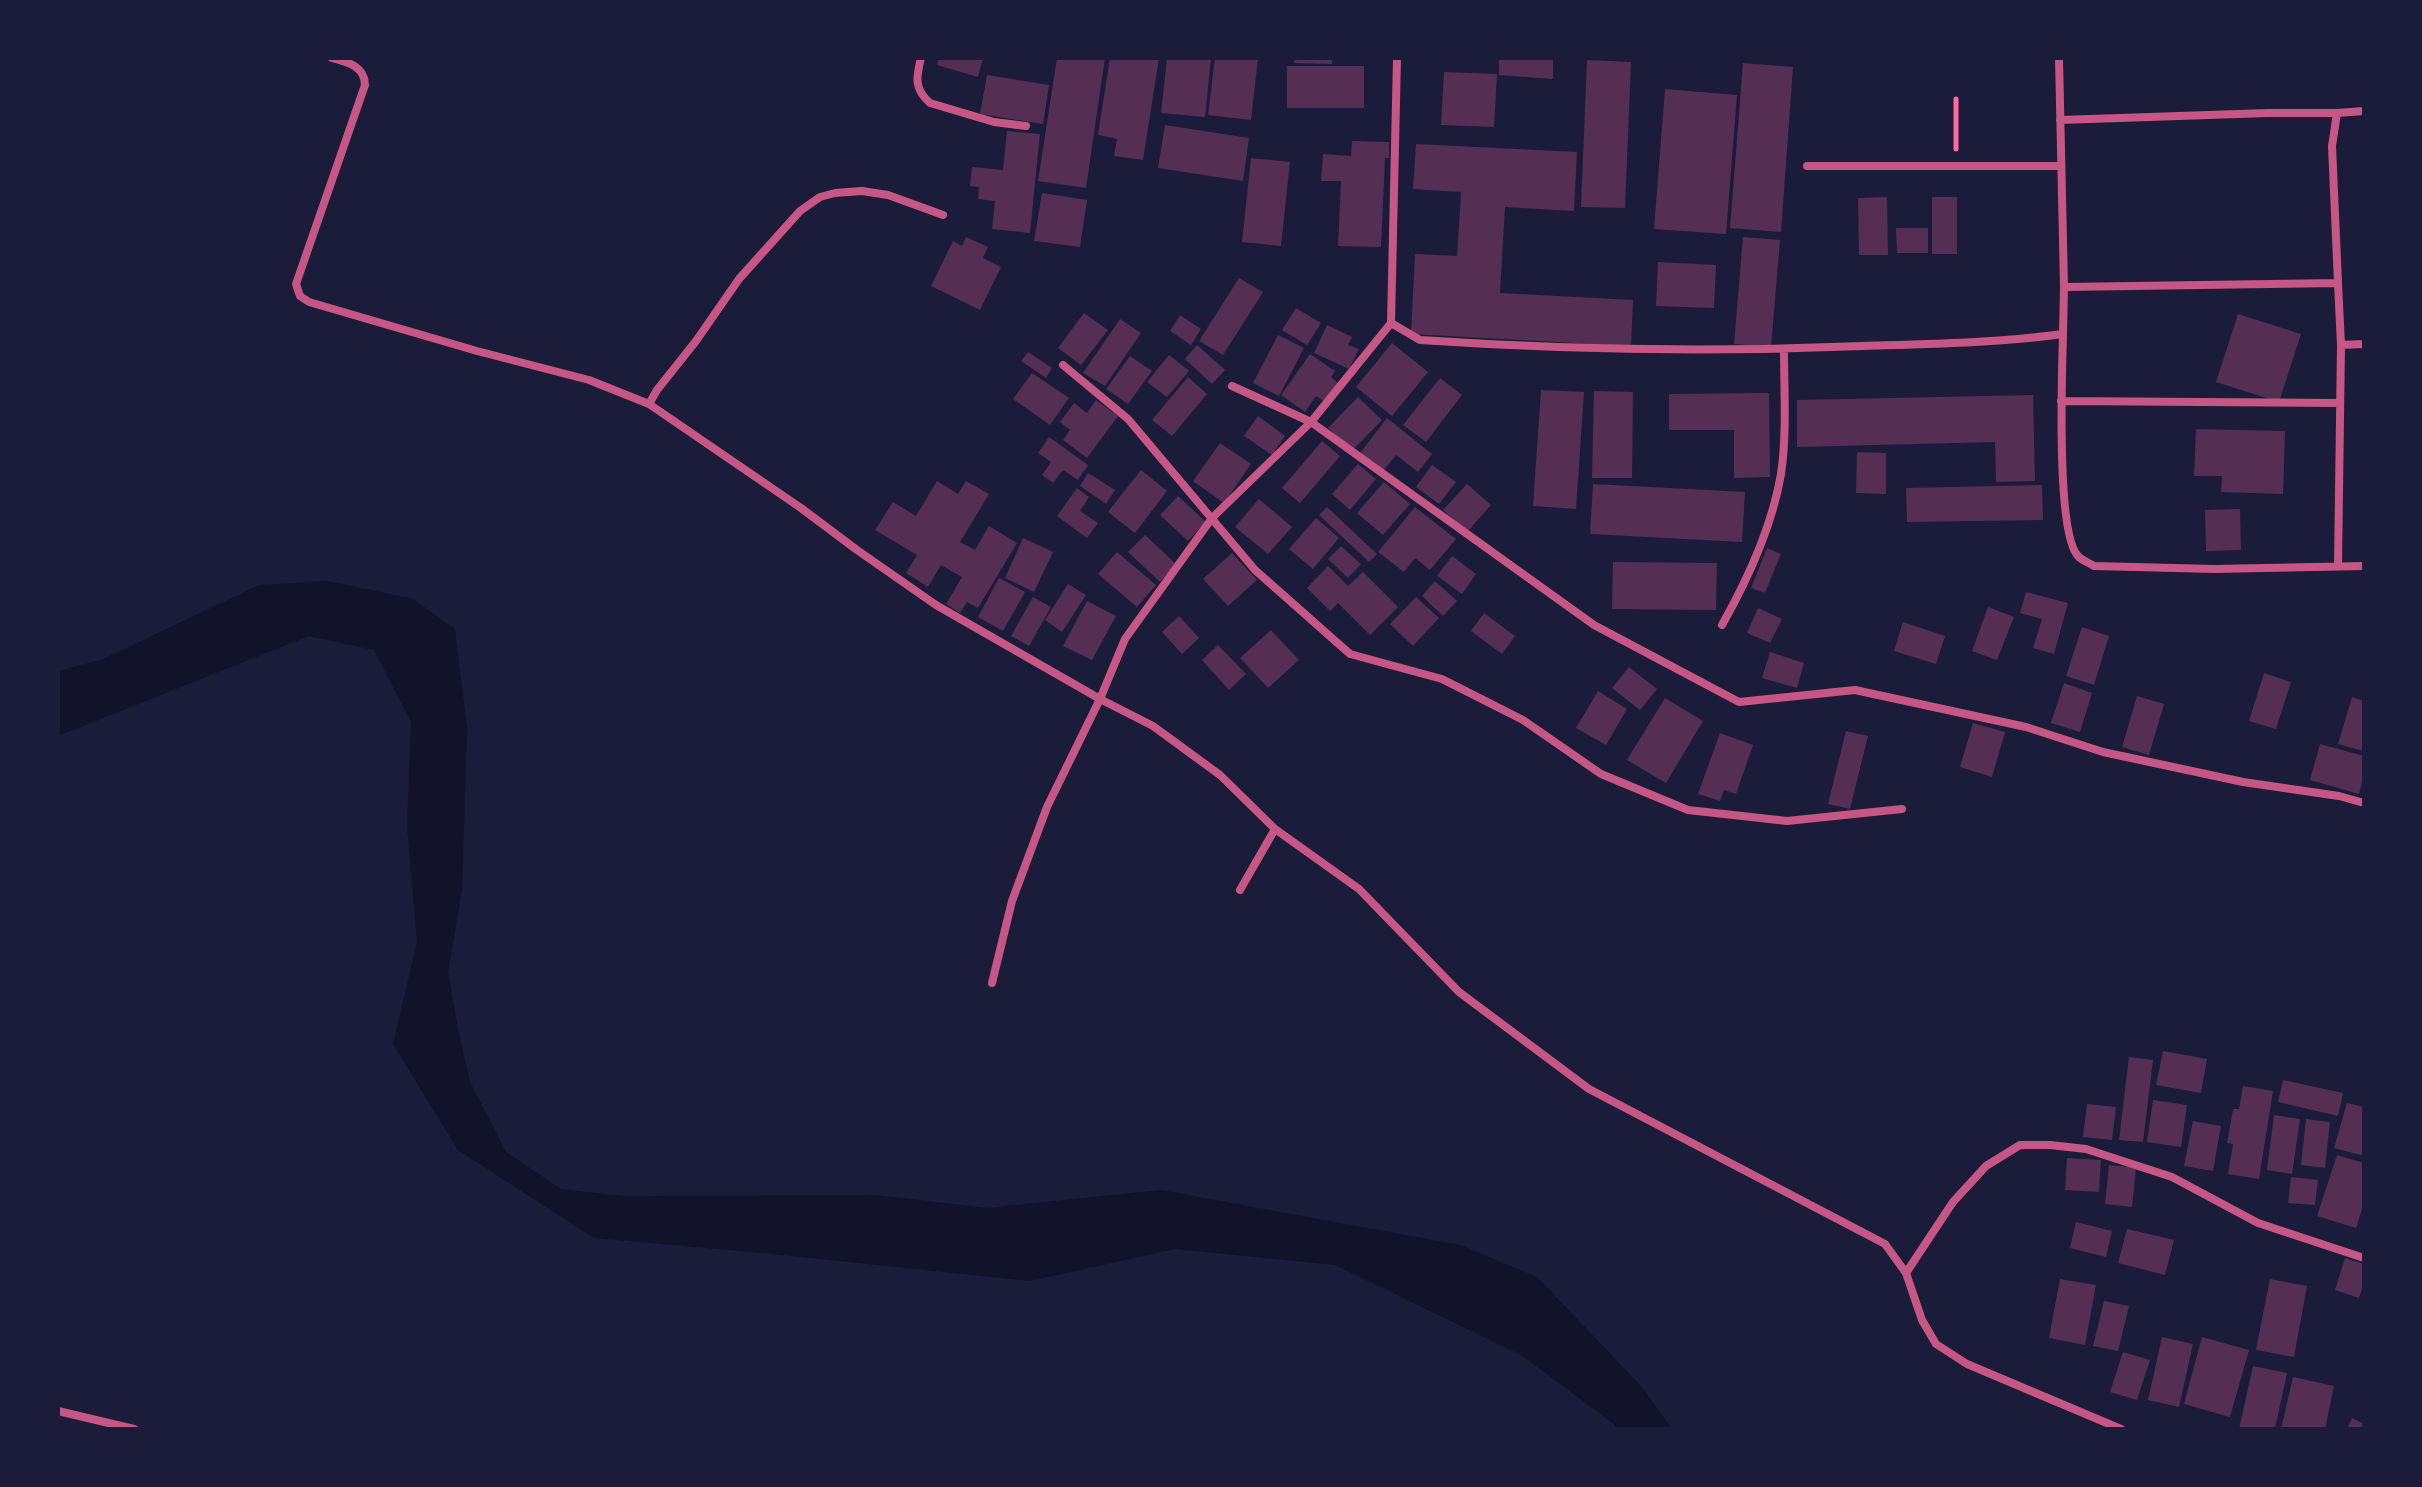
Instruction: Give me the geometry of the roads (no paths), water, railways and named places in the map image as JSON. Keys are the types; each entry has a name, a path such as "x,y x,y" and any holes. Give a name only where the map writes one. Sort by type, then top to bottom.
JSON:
{"street":[{"path":"332,58 360,70 365,85 296,284 300,296 309,302 477,351 589,380 649,404 936,605 1153,726 1209,767 1275,829 1359,889 1459,992 1589,1089 1885,1244 1906,1273 1922,1320 1936,1344 1967,1364 2121,1429"},
{"path":"921,58 916,81 922,96 930,103 994,122 1026,126"},
{"path":"992,983 1012,901 1047,807 1100,699 1125,639 1212,518 1311,422 1391,323 1397,58"},
{"path":"2059,58 2064,287 2060,428 2069,538 2078,557 2094,566 2214,569 2364,566"},
{"path":"2060,120 2364,111"},
{"path":"2337,113 2332,146 2341,345 2338,566"},
{"path":"1807,166 2060,166"},
{"path":"649,404 739,279 800,211 820,197 862,191 888,195 943,215"},
{"path":"2064,287 2338,283"},
{"path":"1391,323 1420,340 1634,350 1784,349 2016,341 2063,334"},
{"path":"2341,345 2364,344"},
{"path":"1722,625 1744,585 1774,502 1781,473 1784,349"},
{"path":"1063,365 1128,419 1255,570 1350,654 1442,679 1523,720 1601,774 1688,810 1787,821 1902,809"},
{"path":"1232,386 1311,422 1594,625 1739,702 1855,690 2026,727 2103,752 2243,782 2339,796 2364,803"},
{"path":"2061,401 2340,403"},
{"path":"1240,890 1275,829"},
{"path":"1906,1273 1953,1202 1986,1166 2020,1145 2086,1149 2172,1177 2258,1223 2364,1258"},
{"path":"58,1411 134,1429"}]}
